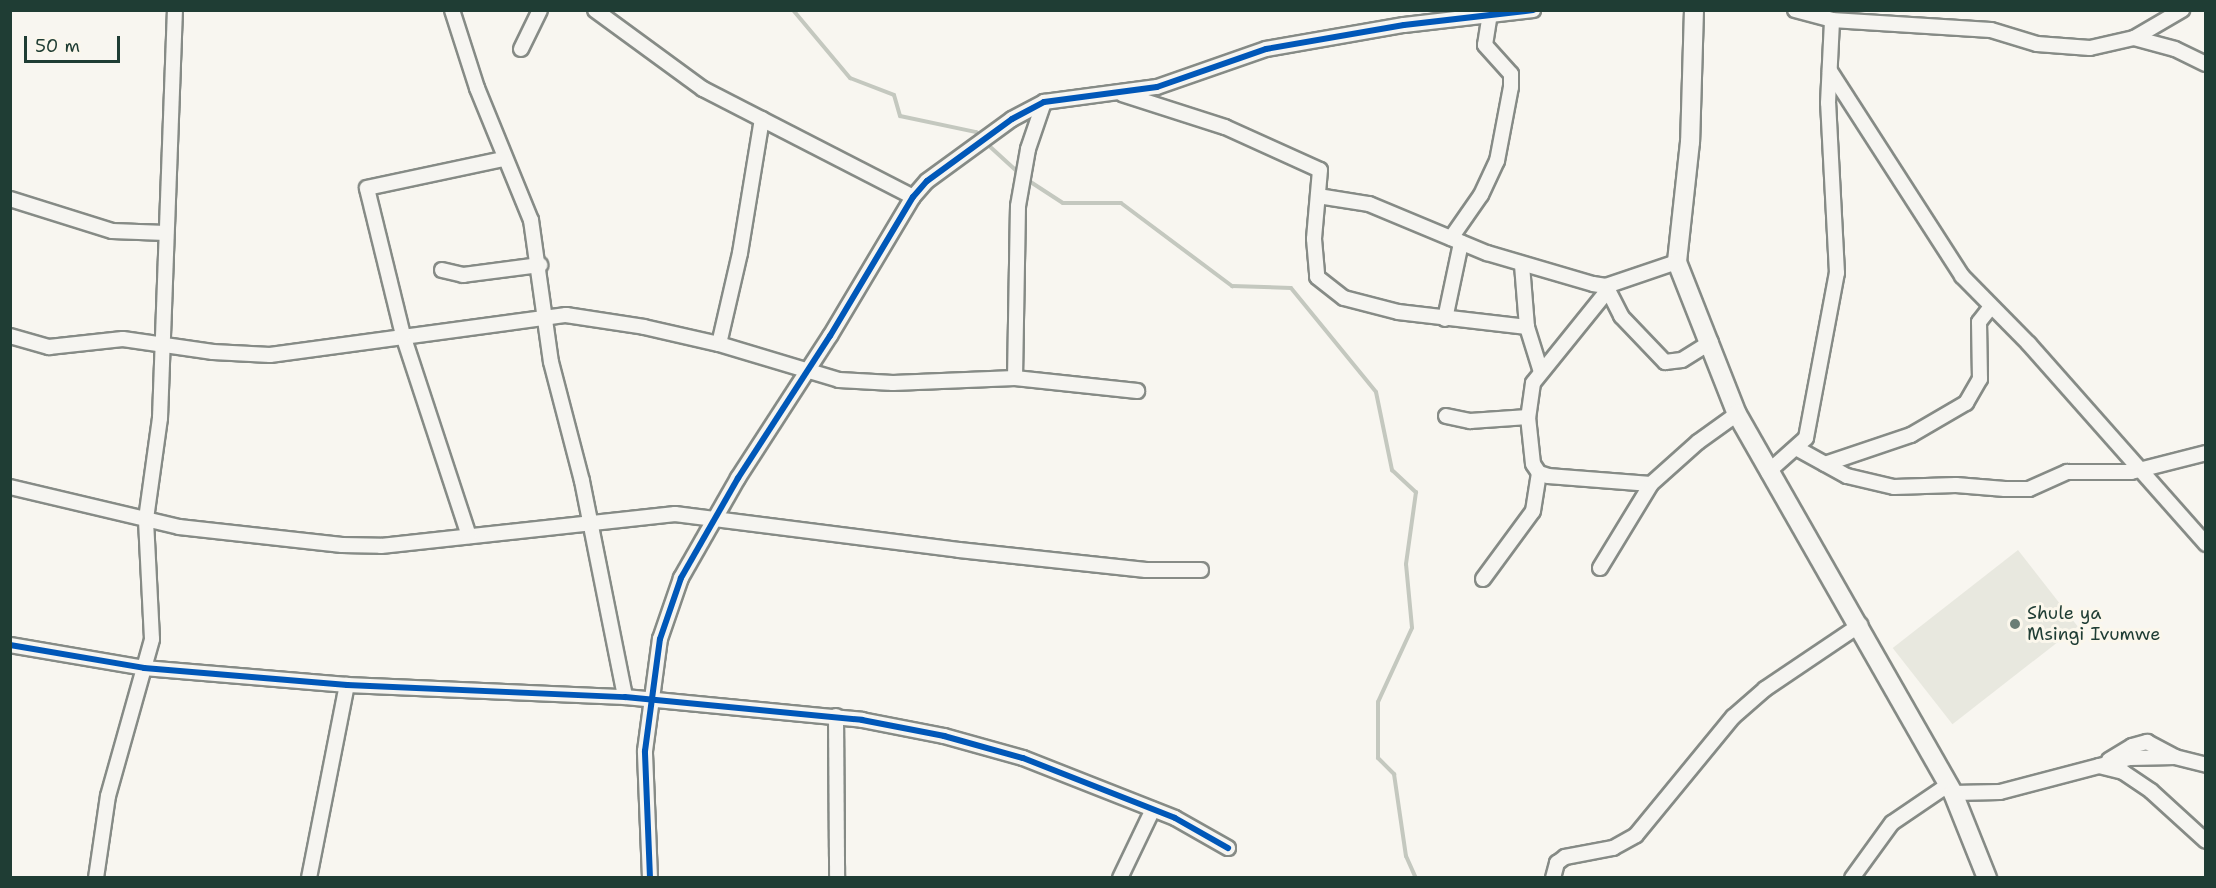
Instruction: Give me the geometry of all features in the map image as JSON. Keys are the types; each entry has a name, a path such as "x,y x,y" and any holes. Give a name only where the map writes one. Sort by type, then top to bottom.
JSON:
{"street":[{"path":"96,878 108,796 144,668 153,622 146,519 157,451 164,343 175,10"},
{"path":"452,10 504,159 531,220 540,265 551,362 588,521 625,697"},
{"path":"522,49 540,10"},
{"path":"595,10 703,89 913,197"},
{"path":"650,878 644,791 651,701 660,639 681,578 713,518 807,372 913,197 961,154 1044,102 1088,93 1121,94 1157,87 1266,49 1490,14 1533,10"},
{"path":"1694,10 1690,142 1677,262 1711,342 1737,414 1768,472 1860,625 1918,736 1950,789 1987,878"},
{"path":"1795,10 1832,20 1991,30 2032,43 2072,48 2106,46 2134,38 2182,10"},
{"path":"1445,318 1456,241 1497,161 1511,87 1510,74 1485,45 1490,14"},
{"path":"1768,472 1798,450 1806,438 1823,331 1836,273 1828,103 1832,20"},
{"path":"2134,38 2175,49 2205,64"},
{"path":"1830,71 1962,276 1990,308 2021,335 2205,544"},
{"path":"1121,94 1225,128 1312,166 1321,173 1314,261 1317,277 1328,288 1370,306 1445,318 1527,327"},
{"path":"1016,378 1018,206 1028,148 1044,102"},
{"path":"718,344 740,253 762,119"},
{"path":"468,536 403,335 367,188 504,159"},
{"path":"1318,196 1369,204 1456,241 1522,265 1607,288 1621,316 1665,362 1682,360 1711,342"},
{"path":"10,199 112,231 166,233"},
{"path":"1483,579 1533,511 1539,473 1533,464 1528,417 1529,395 1540,372 1607,288 1677,262"},
{"path":"442,270 463,274 540,265"},
{"path":"1522,265 1527,327 1540,372"},
{"path":"1825,464 1911,435 1966,403 1980,379 1979,322 1990,308"},
{"path":"10,336 65,348 107,338 164,343 213,352 270,354 545,315 588,317 718,344 807,372 883,383 1016,378 1137,391"},
{"path":"1600,568 1651,484 1698,442 1737,414"},
{"path":"1446,416 1470,421 1528,417"},
{"path":"1798,450 1847,476 1894,488 2029,489 2067,472 2140,470 2205,453"},
{"path":"1539,473 1651,484"},
{"path":"10,487 216,533 342,545 381,546 588,521 675,514 959,550 1146,570 1201,570"},
{"path":"1553,878 1557,863 1565,857 1613,848 1636,835 1733,717 1765,688 1860,625"},
{"path":"10,645 144,668 347,685 625,697 836,716 981,745 1153,809 1228,849"},
{"path":"309,878 347,685"},
{"path":"836,716 837,878"},
{"path":"1852,878 1892,823 1950,789 2000,792 2102,764 2175,757 2205,765"},
{"path":"2102,764 2123,772 2151,791 2205,841"},
{"path":"1120,878 1153,809"}],"shaded area":[{"path":"2018,550 2078,626 1952,724 1893,648"}],"waterway":[{"path":"793,10 850,78 894,95 900,116 976,132 981,137"},
{"path":"986,143 1020,174"},
{"path":"1026,179 1063,203 1121,203 1232,286 1291,288 1376,392 1392,470 1416,492 1406,564 1412,628 1378,702 1378,758 1394,774 1406,856 1416,878"}],"cycle path":[{"path":"650,878 645,751 660,639 681,578 738,478 830,336 913,197 927,181 1012,119 1044,102 1157,87 1266,49 1404,25 1533,10"},
{"path":"10,645 144,668 347,685 625,697 862,720 944,736 1023,758 1175,818 1228,848"}],"place":[{"name":"Shule ya Msingi Ivumwe","path":"2015,624"}]}
